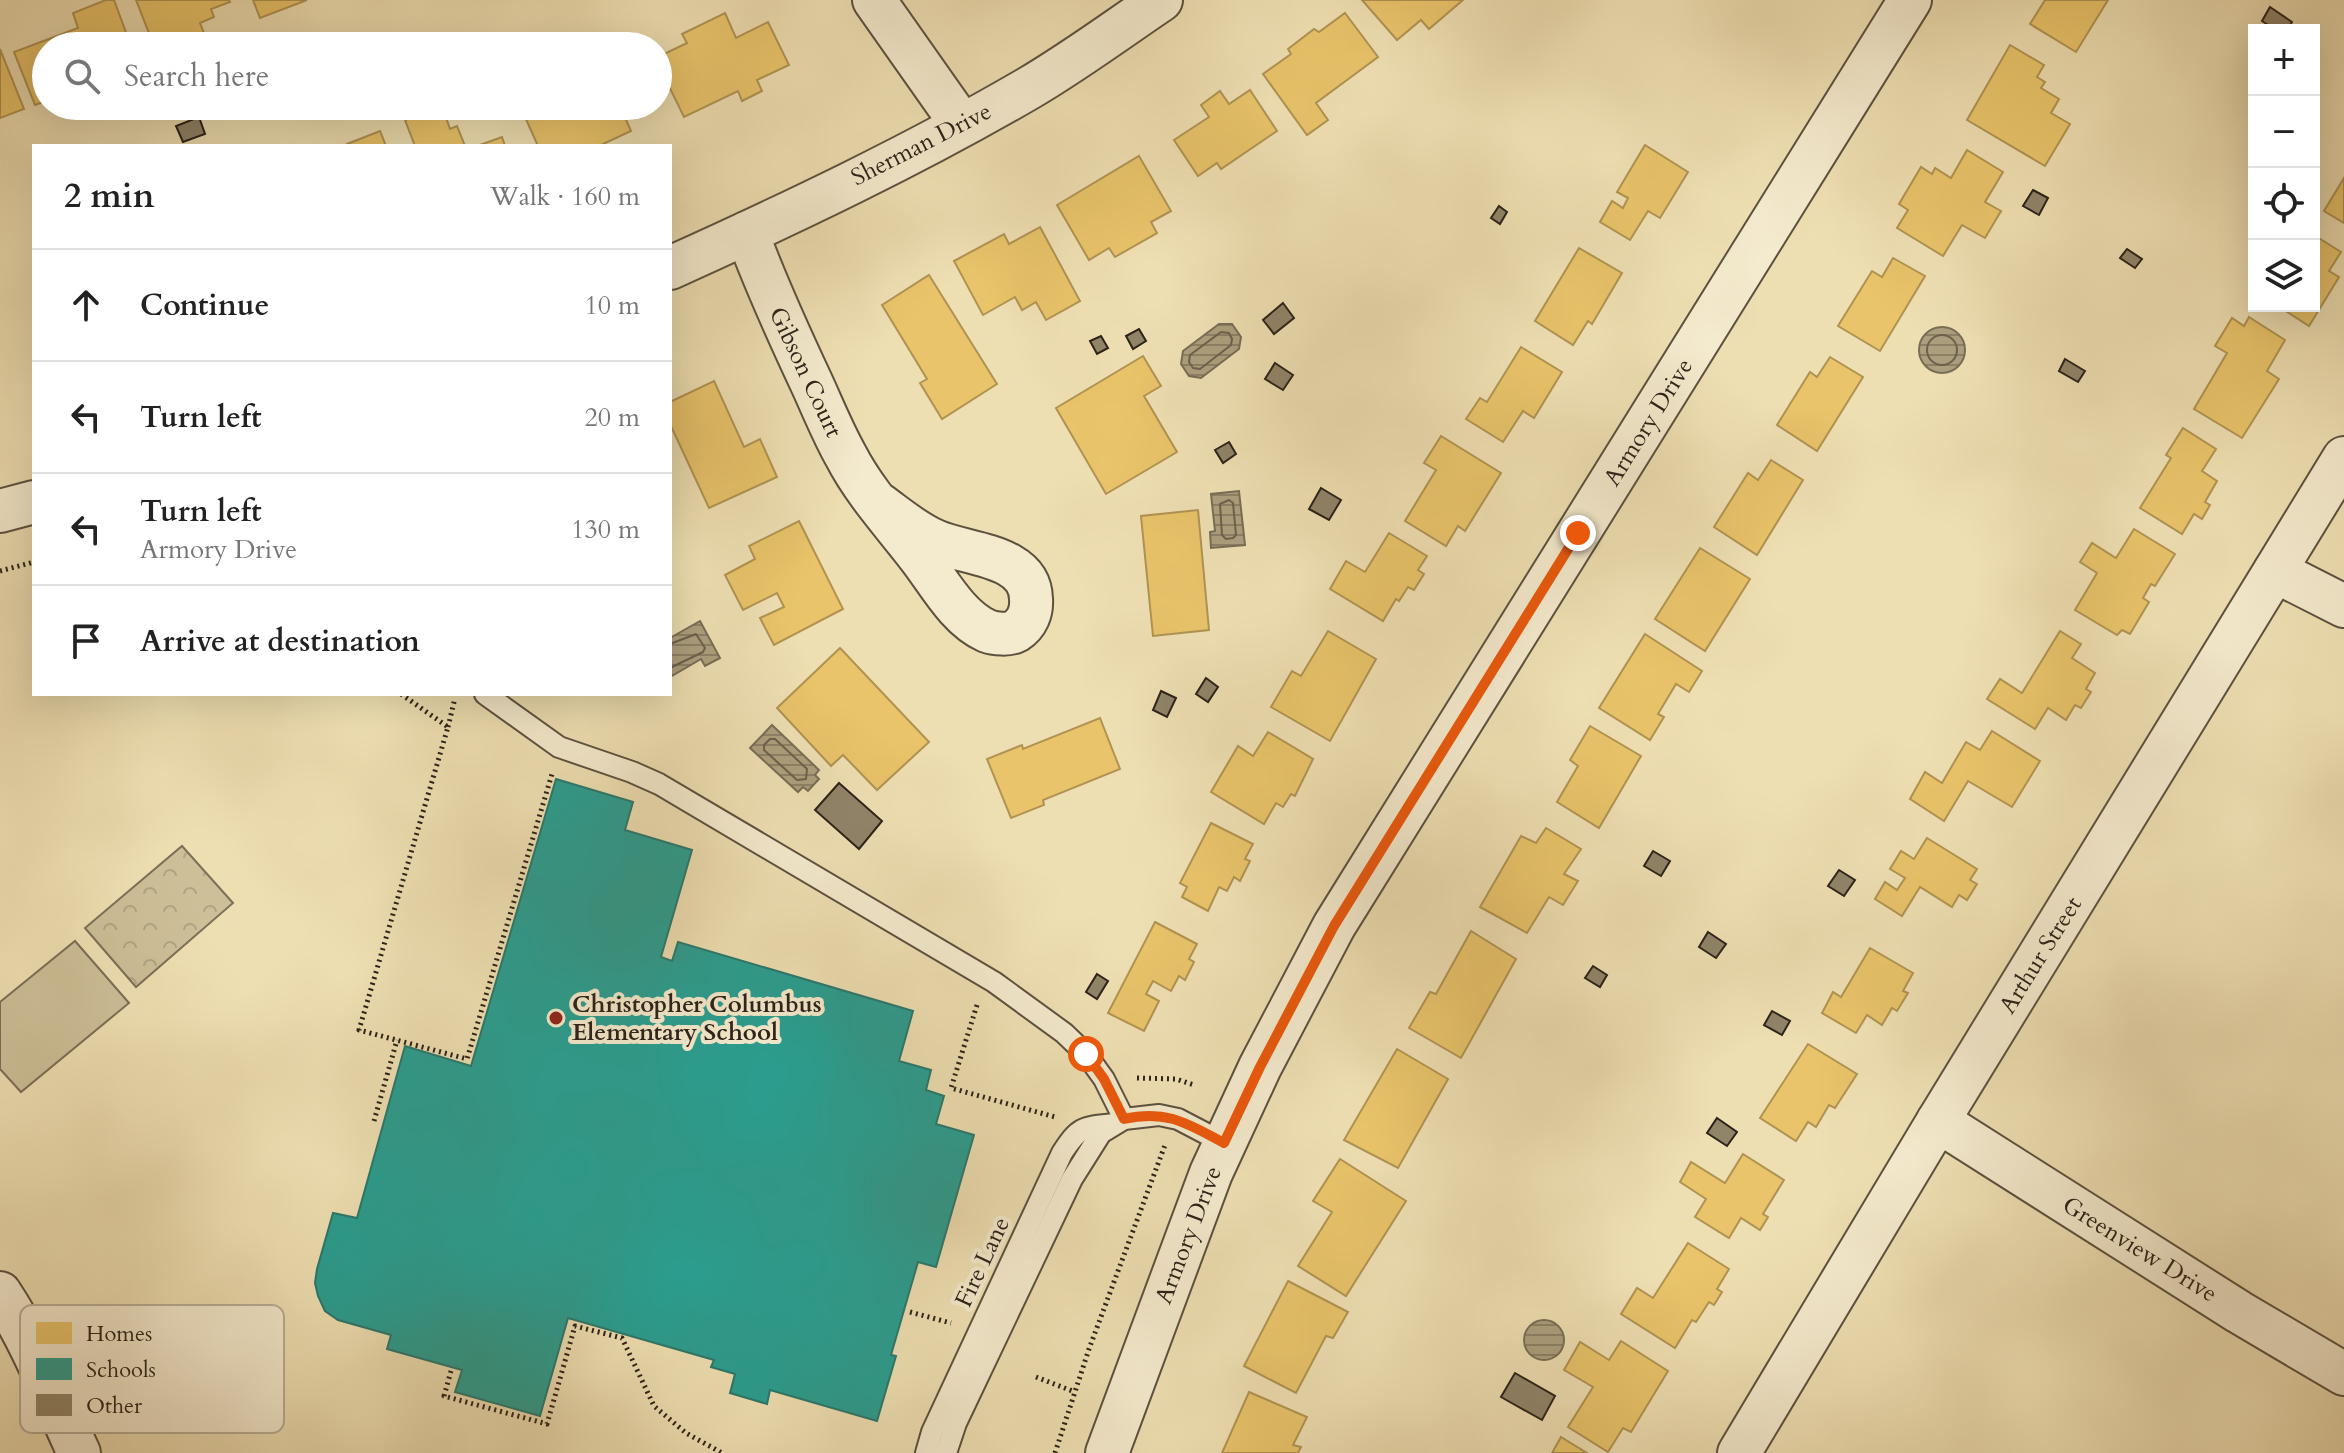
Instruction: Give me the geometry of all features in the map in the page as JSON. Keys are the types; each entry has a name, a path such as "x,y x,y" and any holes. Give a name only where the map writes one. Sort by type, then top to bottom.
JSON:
{"street":[{"path":"874,0 962,125"},
{"name":"Sherman Drive","path":"672,267 962,125 1032,86 1161,0"},
{"name":"Armory Drive","path":"1107,1453 1211,1173 1260,1067 1334,926 1910,0"},
{"name":"Gibson Court","path":"747,233 766,286 847,458 879,504"},
{"name":"Arthur Street","path":"1739,1453 1938,1121 2344,458"},
{"path":"0,511 32,503"},
{"path":"2275,571 2344,606"},
{"name":"Greenview Drive","path":"1938,1121 2239,1312 2344,1374"},
{"path":"0,1293 20,1327"},
{"path":"70,1433 79,1453"}],"lane":[{"path":"488,696 559,747 659,784 994,982 1064,1033 1086,1054 1104,1079 1119,1122 1094,1142 1072,1179 956,1423 946,1453"},
{"name":"Fire Lane","path":"926,1453 932,1432 1062,1153 1076,1131 1143,1115 1159,1115 1178,1119 1224,1143"}],"path":[{"path":"0,571 32,563"},
{"path":"404,696 448,727"},
{"path":"455,698 359,1030 467,1059 554,767"},
{"path":"979,997 951,1088 1066,1120"},
{"path":"374,1121 397,1040"},
{"path":"1123,1080 1156,1077 1194,1085"},
{"path":"1055,1453 1167,1140"},
{"path":"910,1312 961,1326"},
{"path":"451,1371 444,1396 547,1424 575,1326 622,1338 654,1406 686,1433 722,1453"},
{"path":"1036,1377 1075,1392"}],"green space":[{"path":"182,846 233,903 136,987 85,928"},
{"path":"75,941 129,1003 21,1092 0,1069 0,1002"}],"water":[{"path":"1219,324 1232,324 1241,337 1239,349 1201,378 1189,376 1181,364 1183,351"},
{"path":"1942,327 1959,333 1965,350 1959,367 1942,373 1925,367 1919,350 1925,333"},
{"path":"1239,491 1245,545 1211,548 1210,532 1215,531 1211,494"},
{"path":"700,621 720,658 705,666 701,659 672,676 672,637"},
{"path":"772,725 819,770 815,775 819,779 808,791 803,787 798,792 750,748"},
{"path":"1544,1320 1558,1326 1564,1340 1558,1354 1544,1360 1530,1354 1524,1340 1530,1326"}],"building: Homes":[{"path":"106,0 114,0 126,32 67,32 78,28 73,13"},
{"path":"136,0 230,2 211,9 214,17 200,23 204,32 149,32"},
{"path":"253,0 307,0 260,18"},
{"path":"1362,0 1463,0 1429,29 1421,20 1397,40"},
{"path":"2045,0 2108,0 2076,52 2030,24"},
{"path":"725,13 736,38 768,22 789,65 757,80 762,91 742,101 738,91 684,117 672,93 672,50 687,43 682,34"},
{"path":"1345,13 1378,57 1316,103 1328,120 1307,135 1263,74 1291,54 1288,49 1314,29 1319,32"},
{"path":"32,45 32,97 14,52"},
{"path":"2010,45 2044,65 2037,77 2045,82 2041,88 2059,99 2051,113 2070,124 2045,166 1967,120"},
{"path":"0,49 24,109 0,118"},
{"path":"1250,90 1277,131 1221,169 1217,163 1198,176 1174,140 1209,117 1201,105 1220,91 1229,104"},
{"path":"405,120 447,120 450,129 457,126 464,144 414,144"},
{"path":"526,120 626,120 631,131 603,144 537,144"},
{"path":"380,131 385,144 347,144"},
{"path":"502,137 504,144 483,144"},
{"path":"1645,145 1688,172 1660,218 1648,211 1630,240 1600,222 1612,201 1623,208 1628,198 1617,192"},
{"path":"1967,150 2003,172 1985,202 2001,211 1985,238 1962,225 1943,256 1897,228 1908,210 1899,204 1921,167 1932,174 1935,168 1951,178"},
{"path":"1139,156 1171,211 1151,222 1157,233 1115,257 1109,248 1089,260 1057,205"},
{"path":"2344,178 2344,223 2324,211"},
{"path":"1040,227 1080,301 1046,320 1036,302 1022,310 1015,297 983,315 954,261 1004,234 1009,244"},
{"path":"2320,239 2341,252 2329,271 2339,277 2320,308"},
{"path":"1579,248 1622,273 1592,324 1588,321 1573,345 1535,321"},
{"path":"1893,258 1925,276 1880,351 1838,326 1872,271 1882,277"},
{"path":"929,275 997,384 942,419 920,383 927,379 882,305"},
{"path":"2287,312 2318,312 2309,326"},
{"path":"2249,317 2285,340 2267,371 2279,379 2242,438 2194,409 2227,353 2215,346 2232,318 2244,326"},
{"path":"1521,347 1562,372 1534,418 1523,411 1503,442 1466,419 1480,398 1487,402"},
{"path":"1143,356 1161,386 1144,396 1177,452 1106,494 1056,408"},
{"path":"1830,357 1863,377 1817,451 1777,425 1810,372 1817,377"},
{"path":"714,381 744,447 760,439 777,477 709,508 672,428 672,401"},
{"path":"2183,428 2216,449 2202,471 2217,481 2205,502 2210,505 2202,519 2194,514 2182,534 2140,508 2171,458 2166,455"},
{"path":"1441,436 1501,473 1465,531 1458,526 1446,546 1405,521 1436,470 1424,463"},
{"path":"1771,460 1803,480 1757,555 1714,527 1748,473 1758,480"},
{"path":"1198,510 1209,630 1153,636 1141,516"},
{"path":"799,521 843,609 774,645 760,618 784,607 777,593 743,610 725,575 755,559 749,546"},
{"path":"2134,529 2175,554 2155,586 2151,584 2143,598 2149,602 2130,634 2122,630 2117,635 2075,610 2097,573 2080,562 2092,543 2116,558"},
{"path":"1389,533 1427,556 1418,570 1424,574 1414,590 1408,587 1399,601 1396,599 1383,621 1330,589 1346,561 1365,572"},
{"path":"1700,548 1750,579 1705,651 1655,619"},
{"path":"1328,631 1376,659 1330,741 1271,707 1292,671 1301,676"},
{"path":"2060,631 2081,644 2072,658 2095,673 2086,689 2091,692 2081,708 2075,705 2066,720 2048,708 2035,729 1987,699 2000,679 2022,693"},
{"path":"1645,634 1702,671 1689,692 1676,684 1658,714 1664,717 1650,740 1599,708"},
{"path":"840,648 929,742 877,790 843,755 831,766 777,708"},
{"path":"1100,718 1120,769 1043,800 1044,805 1011,818 987,759 1022,745 1023,749"},
{"path":"1590,726 1641,756 1599,828 1557,802 1578,766 1570,760"},
{"path":"1992,731 2040,761 2012,807 1968,781 1944,821 1910,799 1925,772 1942,783 1966,742 1980,750"},
{"path":"1268,732 1313,759 1295,796 1291,794 1283,807 1276,803 1264,824 1211,792 1238,746 1253,756"},
{"path":"1211,823 1253,844 1245,859 1250,861 1240,881 1234,877 1227,891 1219,887 1208,911 1182,897 1187,887 1180,883"},
{"path":"1546,828 1581,849 1564,874 1578,881 1563,905 1549,897 1527,933 1480,907 1521,836 1536,843"},
{"path":"1927,838 1977,869 1970,880 1977,884 1967,900 1959,895 1952,907 1920,887 1902,916 1875,899 1885,882 1897,890 1905,878 1890,869 1901,851 1914,859"},
{"path":"1155,922 1197,944 1189,959 1194,962 1185,980 1179,976 1171,991 1153,981 1146,994 1159,1001 1144,1031 1108,1013"},
{"path":"1471,931 1516,959 1461,1058 1409,1028 1430,992 1436,994"},
{"path":"1870,948 1913,973 1903,991 1908,993 1897,1011 1892,1008 1882,1025 1867,1015 1856,1033 1822,1013 1833,992 1841,997"},
{"path":"1808,1044 1857,1074 1835,1108 1829,1105 1816,1127 1808,1122 1796,1141 1760,1118"},
{"path":"1397,1049 1448,1079 1398,1168 1344,1140"},
{"path":"1743,1154 1784,1180 1763,1214 1768,1217 1760,1230 1741,1218 1729,1238 1695,1217 1706,1199 1680,1182 1691,1162 1725,1183"},
{"path":"1340,1159 1406,1201 1346,1296 1298,1266 1332,1212 1313,1201"},
{"path":"1688,1243 1729,1269 1717,1289 1722,1292 1714,1305 1709,1302 1696,1322 1692,1320 1675,1348 1621,1314 1637,1288 1653,1298"},
{"path":"1288,1281 1348,1312 1333,1338 1326,1336 1296,1393 1244,1366"},
{"path":"1621,1341 1668,1371 1631,1432 1623,1428 1608,1452 1568,1427 1593,1387 1564,1370 1580,1342 1609,1360"},
{"path":"1249,1392 1307,1417 1293,1445 1301,1447 1298,1453 1222,1453"},
{"path":"1561,1437 1587,1453 1552,1453"}],"building: Schools":[{"path":"556,779 633,802 625,830 692,850 661,957 672,961 678,942 913,1011 899,1061 931,1070 926,1090 944,1096 936,1124 974,1135 936,1267 918,1262 891,1355 896,1356 877,1421 770,1390 767,1404 730,1393 735,1374 711,1367 714,1360 568,1318 540,1416 455,1392 462,1370 387,1349 391,1335 338,1320 325,1311 315,1283 333,1213 357,1218 405,1046 471,1066"}],"building: Other":[{"path":"2270,7 2292,22 2267,24 2262,21"},
{"path":"200,120 205,134 183,142 176,126"},
{"path":"2033,190 2048,198 2039,215 2023,206"},
{"path":"1499,206 1507,212 1500,224 1491,218"},
{"path":"2127,249 2142,259 2135,268 2120,258"},
{"path":"1283,303 1294,318 1274,334 1263,320"},
{"path":"1139,329 1146,341 1133,349 1126,336"},
{"path":"1101,336 1108,348 1097,354 1090,341"},
{"path":"2065,359 2085,371 2078,382 2059,371"},
{"path":"1275,363 1293,375 1283,390 1265,379"},
{"path":"1229,442 1236,454 1223,463 1215,450"},
{"path":"1321,488 1341,500 1329,520 1309,509"},
{"path":"1206,678 1218,687 1208,702 1196,694"},
{"path":"1161,691 1176,698 1167,717 1153,710"},
{"path":"839,783 882,821 859,849 815,810"},
{"path":"1653,851 1670,861 1661,876 1644,866"},
{"path":"1839,870 1855,880 1844,896 1828,886"},
{"path":"1708,932 1726,944 1716,958 1699,947"},
{"path":"1593,966 1607,975 1600,987 1585,978"},
{"path":"1097,974 1108,981 1097,999 1086,992"},
{"path":"1772,1011 1790,1021 1782,1035 1764,1025"},
{"path":"1717,1118 1737,1132 1727,1146 1707,1133"},
{"path":"1515,1373 1555,1396 1542,1420 1501,1397"}],"place":[{"name":"Christopher Columbus Elementary School","path":"556,1018"}],"route":[{"path":"1086,1054 1104,1079 1124,1119 1143,1115 1178,1119 1224,1143 1334,926 1578,533"}]}
